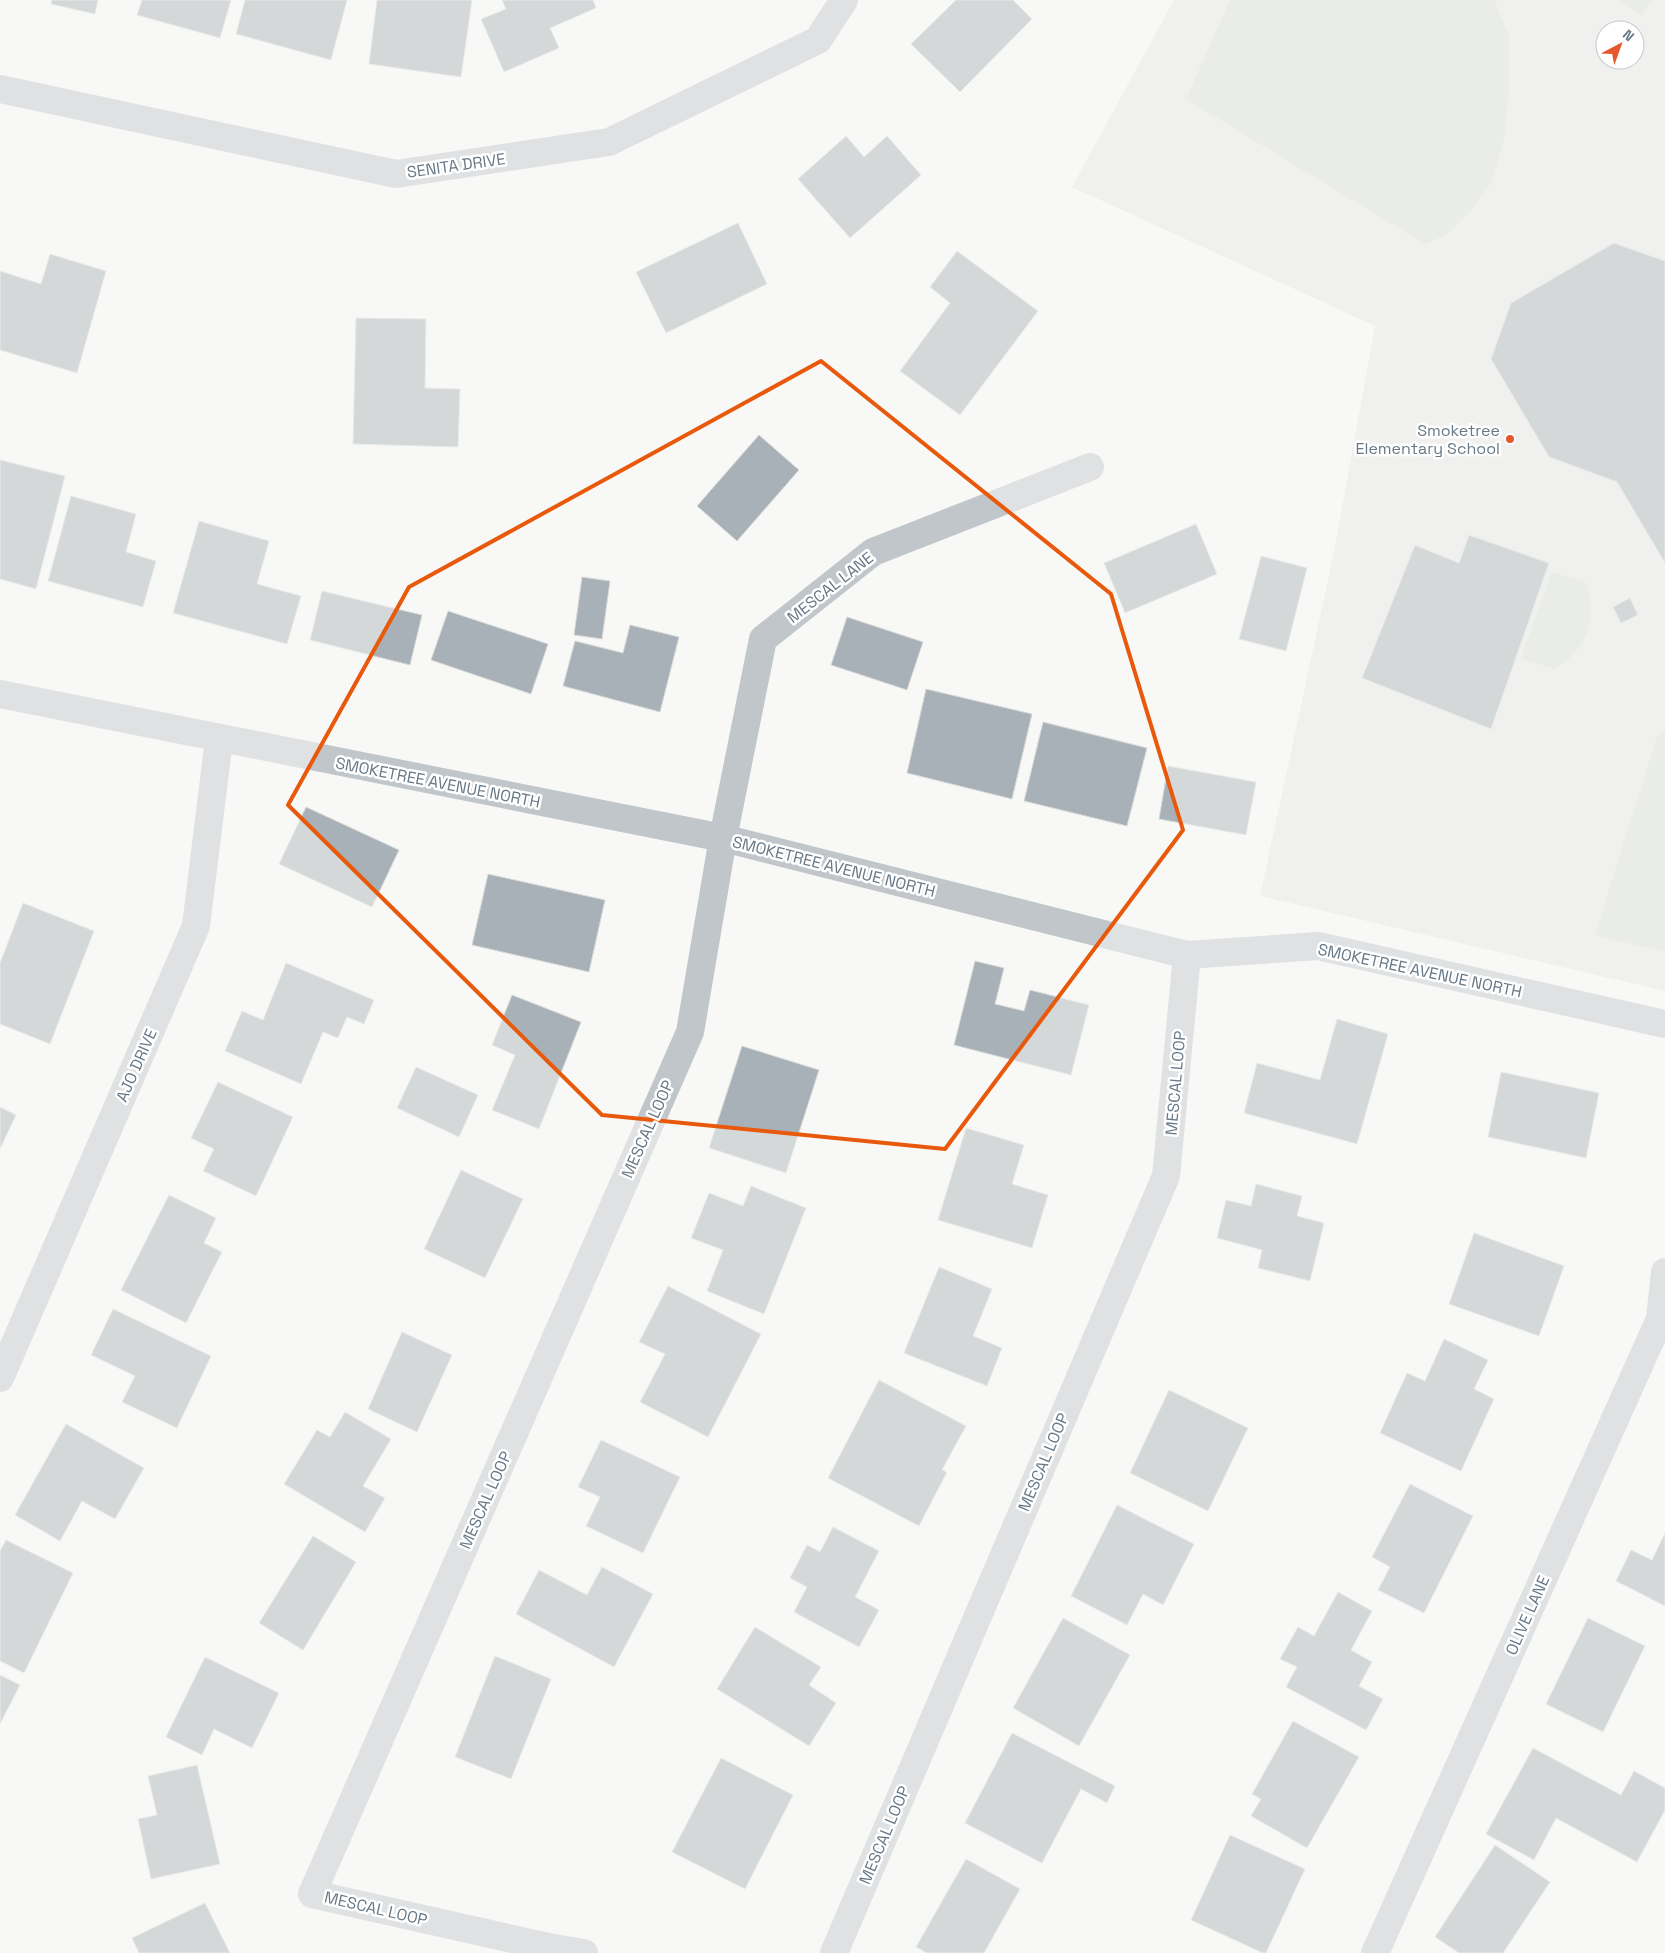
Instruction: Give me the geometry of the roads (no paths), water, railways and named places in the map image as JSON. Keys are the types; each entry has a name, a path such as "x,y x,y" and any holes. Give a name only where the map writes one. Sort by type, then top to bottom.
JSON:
{"street":[{"name":"SENITA DRIVE","path":"0,89 396,174 609,142 818,40 844,0"},
{"name":"MESCAL LANE","path":"723,838 763,639 873,552 1090,467"},
{"name":"SMOKETREE AVENUE NORTH","path":"0,694 723,838 1187,955 1318,946 1665,1024"},
{"name":"AJO DRIVE","path":"0,1378 196,926 219,739"},
{"name":"MESCAL LOOP","path":"584,1953 548,1947 312,1894 690,1032 723,838"},
{"name":"MESCAL LOOP","path":"834,1953 1166,1176 1187,955"},
{"name":"OLIVE LANE","path":"1375,1953 1660,1319 1665,1272"}],"place":[{"name":"Smoketree Elementary School","path":"1510,439"}]}
